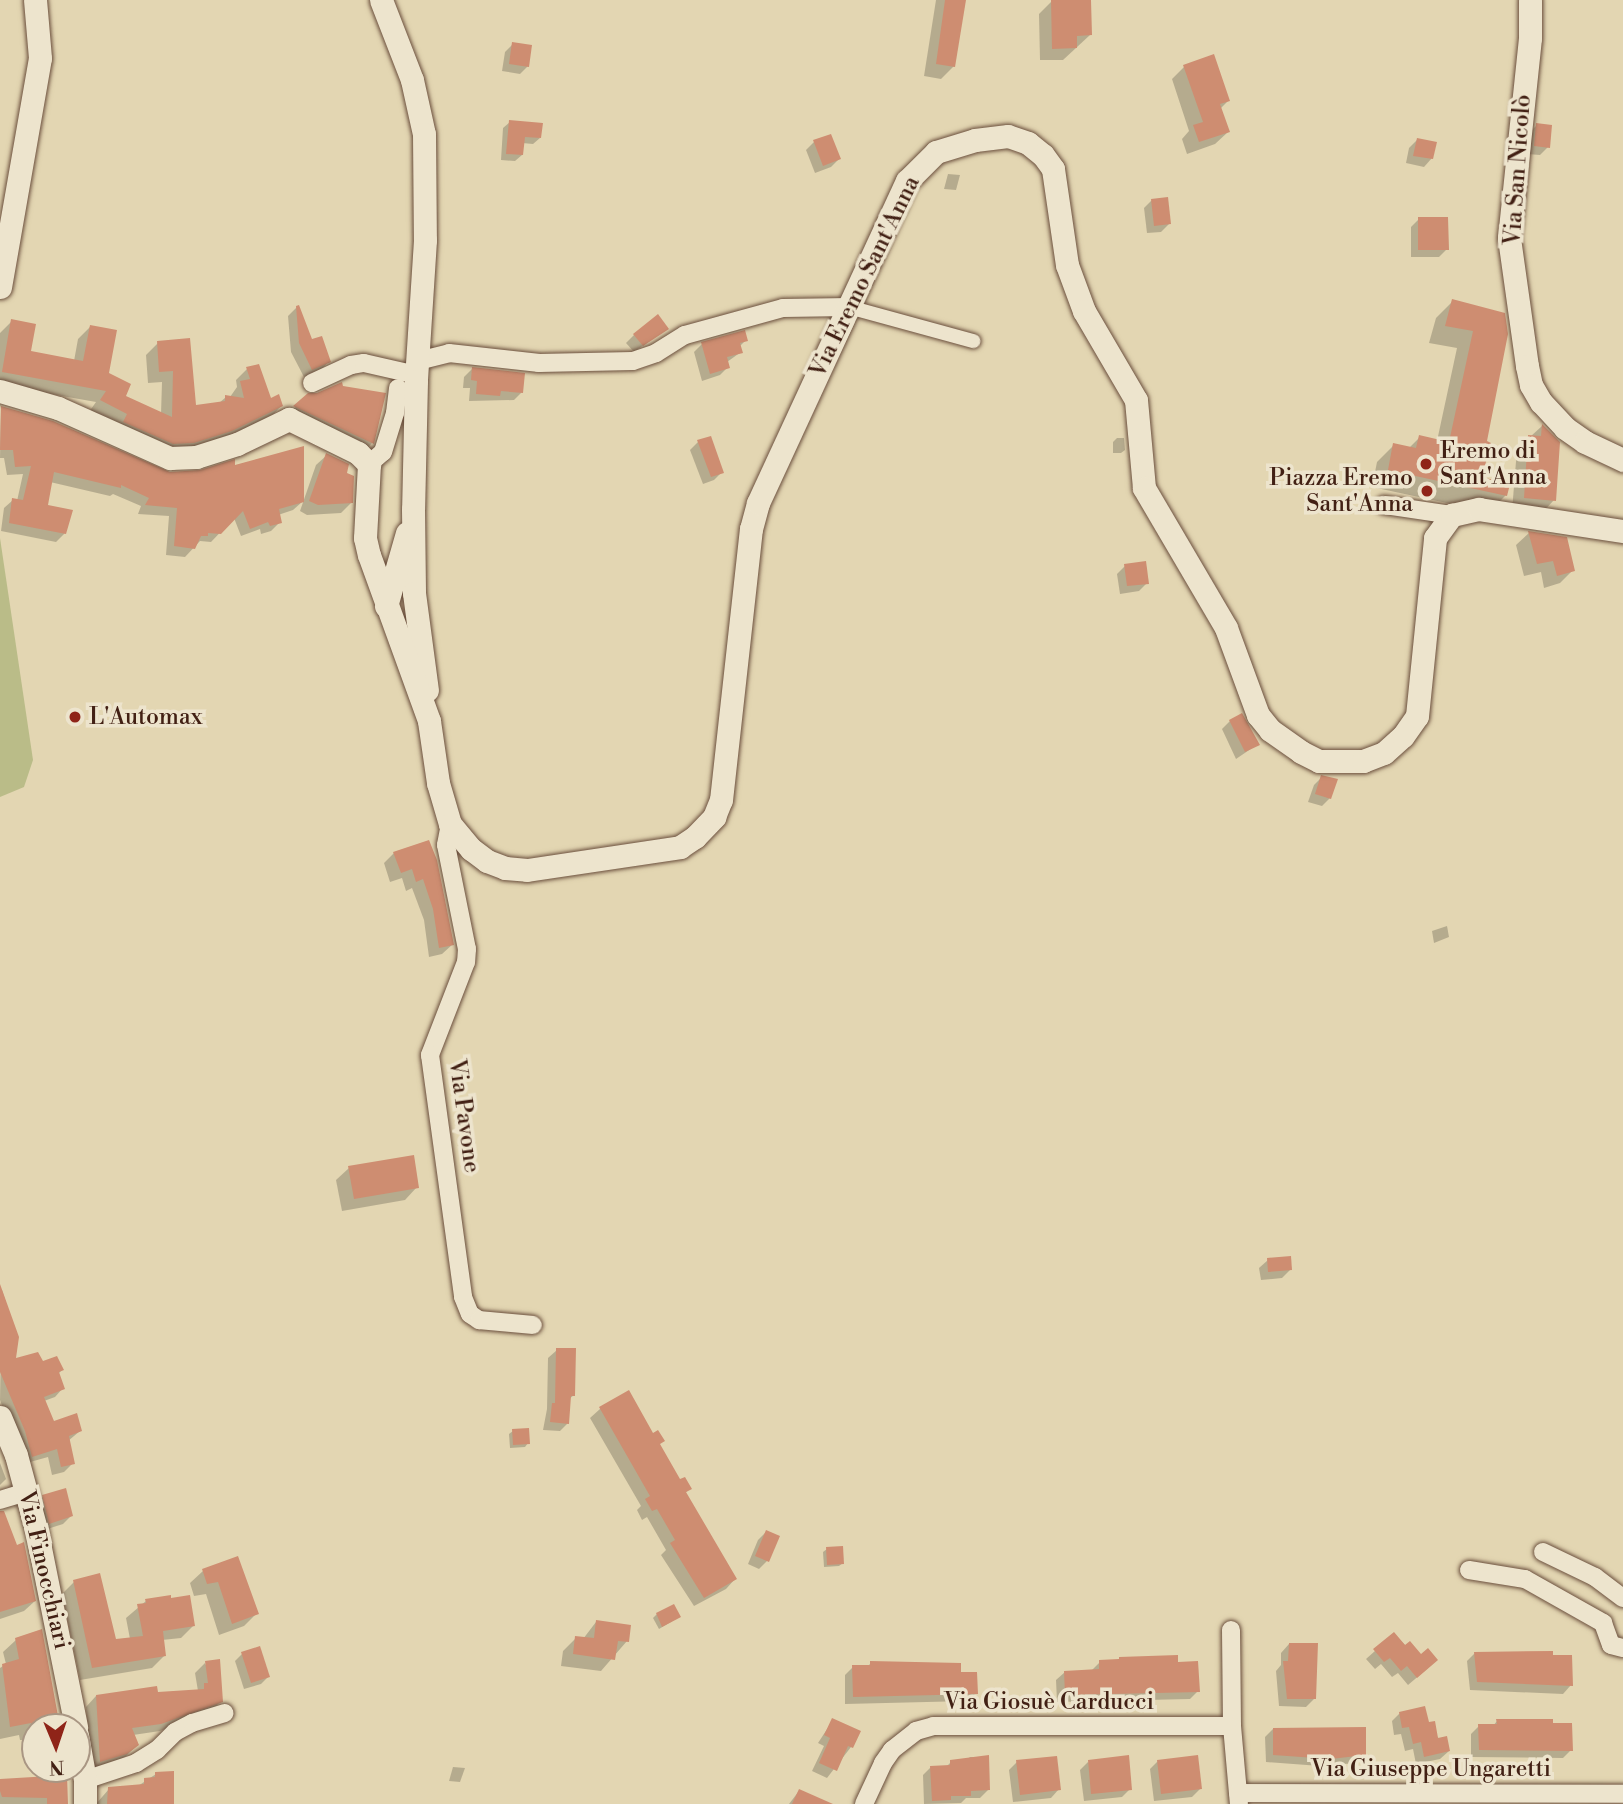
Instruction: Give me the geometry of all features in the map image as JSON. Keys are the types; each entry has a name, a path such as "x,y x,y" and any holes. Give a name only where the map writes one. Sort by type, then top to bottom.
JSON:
{"street":[{"path":"0,287 7,199 40,58 35,0"},
{"path":"381,0 412,80 424,134 425,240 411,375 414,593 429,721"},
{"name":"Via San Nicolò","path":"1530,0 1530,38 1509,237 1527,366 1531,385 1541,402 1565,428 1585,442 1623,460"},
{"name":"Via Eremo Sant'Anna","path":"369,464 365,538 386,606 429,721 438,783 450,824 471,849 487,861 505,868 527,870 680,847 695,838 715,817 721,800 751,529 768,481 907,181 936,152 975,140 1007,136 1028,143 1043,155 1053,169 1068,265 1084,311 1136,400 1144,488 1226,628 1258,715 1269,730 1319,761 1363,761 1384,753 1403,736 1417,716 1435,538 1452,515"},
{"path":"0,391 58,408 170,458 196,457 227,447 289,419 358,453 369,464 383,452 411,375 449,353 539,363 633,361 656,353 685,335 783,308 849,307 974,341"},
{"path":"312,383 351,365 364,363 411,375"},
{"path":"1384,505 1452,515 1479,509 1623,531"},
{"path":"413,509 386,606 404,604 414,593"},
{"name":"Via Pavone","path":"450,824 446,845 467,949 466,961 430,1055 463,1297 470,1314 479,1320 533,1325"},
{"name":"Via Finocchiari","path":"0,1417 16,1454 26,1492 74,1713"},
{"path":"0,1500 26,1492"},
{"path":"1543,1552 1595,1577 1623,1598"},
{"path":"1469,1570 1525,1579 1603,1623 1611,1645 1623,1648"},
{"path":"1231,1630 1232,1726 1239,1799"},
{"path":"91,1778 136,1763 157,1750 175,1732 225,1713"},
{"name":"Via Giosuè Carducci","path":"864,1804 892,1750 916,1731 933,1726 1232,1726"},
{"path":"85,1783 85,1804"},
{"name":"Via Giuseppe Ungaretti","path":"1239,1799 1623,1794"}],"green space":[{"path":"0,538 33,760 24,787 0,797"}],"building":[{"path":"945,0 966,0 955,67 936,64"},
{"path":"1051,0 1091,0 1092,35 1077,36 1077,48 1052,49"},
{"path":"512,42 532,45 529,67 509,64"},
{"path":"1214,54 1230,101 1220,104 1230,132 1199,142 1193,125 1203,122 1183,65"},
{"path":"509,120 543,123 541,138 525,137 523,155 506,154"},
{"path":"1536,123 1552,125 1550,148 1534,146"},
{"path":"831,134 841,159 823,166 813,140"},
{"path":"1417,138 1437,142 1433,159 1413,156"},
{"path":"1168,197 1171,224 1154,226 1151,199"},
{"path":"1418,217 1448,217 1449,250 1418,250"},
{"path":"1452,299 1505,313 1508,334 1487,441 1491,443 1482,477 1510,484 1507,496 1388,470 1393,443 1416,448 1419,435 1449,442 1473,331 1445,326"},
{"path":"299,305 312,339 322,336 331,362 312,370 299,343 296,306"},
{"path":"658,314 669,329 643,346 633,334"},
{"path":"11,319 36,324 31,351 83,361 90,325 117,330 109,373 131,384 126,396 172,417 173,371 159,372 157,341 190,338 196,405 225,401 225,395 244,398 240,381 250,379 246,367 259,364 271,398 279,394 283,406 232,431 194,443 173,444 123,422 127,414 100,400 106,391 2,372"},
{"path":"745,330 748,341 740,343 743,353 727,357 730,368 710,374 701,342"},
{"path":"472,367 525,373 523,393 501,391 500,396 476,394 477,381 471,380"},
{"path":"342,382 343,386 386,393 374,444 293,406 308,393 317,393"},
{"path":"1,406 53,421 170,472 200,470 235,459 235,465 304,446 304,502 279,509 282,523 270,526 268,522 250,529 243,511 221,534 208,533 208,536 201,536 195,549 174,546 177,508 145,505 149,498 121,485 121,488 54,472 48,505 73,510 66,534 9,523 12,498 23,500 31,466 15,467 13,450 0,450"},
{"path":"1542,424 1560,442 1556,501 1524,498 1528,435 1541,436"},
{"path":"711,436 724,473 711,477 697,440"},
{"path":"326,453 349,464 347,473 354,476 353,503 318,505 309,501"},
{"path":"1528,531 1567,537 1575,571 1557,576 1553,561 1537,564"},
{"path":"1146,561 1149,584 1127,586 1124,564"},
{"path":"1242,713 1260,745 1245,752 1229,720"},
{"path":"1321,775 1338,779 1331,799 1315,794"},
{"path":"429,840 437,860 454,945 439,948 433,909 423,879 416,882 412,869 401,873 393,852"},
{"path":"414,1155 419,1188 354,1199 348,1166"},
{"path":"1291,1256 1292,1270 1268,1272 1267,1258"},
{"path":"0,1284 19,1337 16,1358 38,1352 43,1361 57,1356 64,1370 59,1372 65,1389 44,1397 54,1421 77,1413 82,1431 69,1436 75,1464 61,1467 57,1449 32,1457 25,1431 0,1372"},
{"path":"556,1348 576,1348 575,1396 571,1396 569,1424 550,1422 552,1403 555,1403"},
{"path":"629,1390 653,1433 658,1430 665,1441 660,1444 680,1479 685,1477 692,1489 686,1492 737,1579 704,1598 670,1543 675,1540 657,1509 652,1511 645,1499 650,1496 599,1407"},
{"path":"529,1428 530,1444 513,1445 512,1429"},
{"path":"66,1488 73,1516 49,1524 42,1495"},
{"path":"0,1511 4,1511 17,1545 24,1542 36,1601 0,1612"},
{"path":"766,1530 780,1536 769,1562 755,1556"},
{"path":"843,1546 844,1564 827,1565 826,1547"},
{"path":"238,1556 259,1614 232,1624 218,1582 207,1584 202,1569"},
{"path":"100,1573 116,1639 143,1636 137,1604 146,1603 145,1599 190,1595 195,1626 163,1631 166,1656 92,1668 73,1580"},
{"path":"674,1604 681,1617 662,1627 656,1613"},
{"path":"596,1620 631,1625 629,1642 618,1641 615,1660 573,1654 575,1636 594,1638"},
{"path":"42,1629 57,1713 21,1713 21,1725 10,1727 2,1664 19,1659 15,1638"},
{"path":"1394,1632 1405,1645 1410,1641 1421,1654 1428,1648 1438,1660 1417,1678 1407,1666 1401,1671 1390,1658 1384,1662 1373,1649"},
{"path":"1289,1643 1318,1643 1316,1699 1287,1699 1283,1661 1288,1661"},
{"path":"260,1646 270,1677 251,1683 241,1652"},
{"path":"1553,1651 1553,1655 1572,1655 1573,1686 1477,1682 1474,1652"},
{"path":"1178,1655 1178,1662 1198,1661 1200,1692 1065,1695 1064,1671 1099,1669 1099,1660 1119,1657"},
{"path":"220,1659 223,1702 161,1724 132,1728 139,1745 127,1754 100,1762 96,1695 157,1686 158,1692 204,1689 204,1683 208,1683 205,1661"},
{"path":"870,1661 961,1663 961,1672 977,1672 978,1694 853,1697 852,1665 870,1665"},
{"path":"1425,1706 1429,1722 1435,1721 1438,1738 1447,1736 1450,1751 1424,1757 1421,1742 1413,1744 1409,1727 1402,1728 1399,1712"},
{"path":"832,1718 861,1731 853,1748 848,1746 837,1771 819,1763 830,1738 824,1735"},
{"path":"1496,1719 1553,1719 1553,1723 1572,1723 1573,1751 1479,1750 1478,1724 1497,1724"},
{"path":"1366,1727 1366,1755 1330,1759 1273,1755 1273,1728"},
{"path":"989,1755 990,1790 971,1791 971,1796 951,1796 951,1800 932,1801 930,1766 950,1765 950,1760"},
{"path":"1129,1755 1132,1790 1091,1794 1088,1760"},
{"path":"1198,1755 1202,1789 1161,1794 1157,1760"},
{"path":"1057,1756 1061,1790 1020,1795 1016,1760"},
{"path":"174,1771 174,1804 107,1804 108,1787 144,1784 144,1778 155,1777 155,1772"},
{"path":"21,1778 21,1783 67,1783 68,1804 47,1804 47,1798 2,1797 0,1779"},
{"path":"799,1789 833,1804 792,1804"}],"place":[{"name":"Eremo di Sant'Anna","path":"1426,464"},
{"name":"Piazza Eremo Sant'Anna","path":"1427,491"},
{"name":"L'Automax","path":"75,717"}]}
